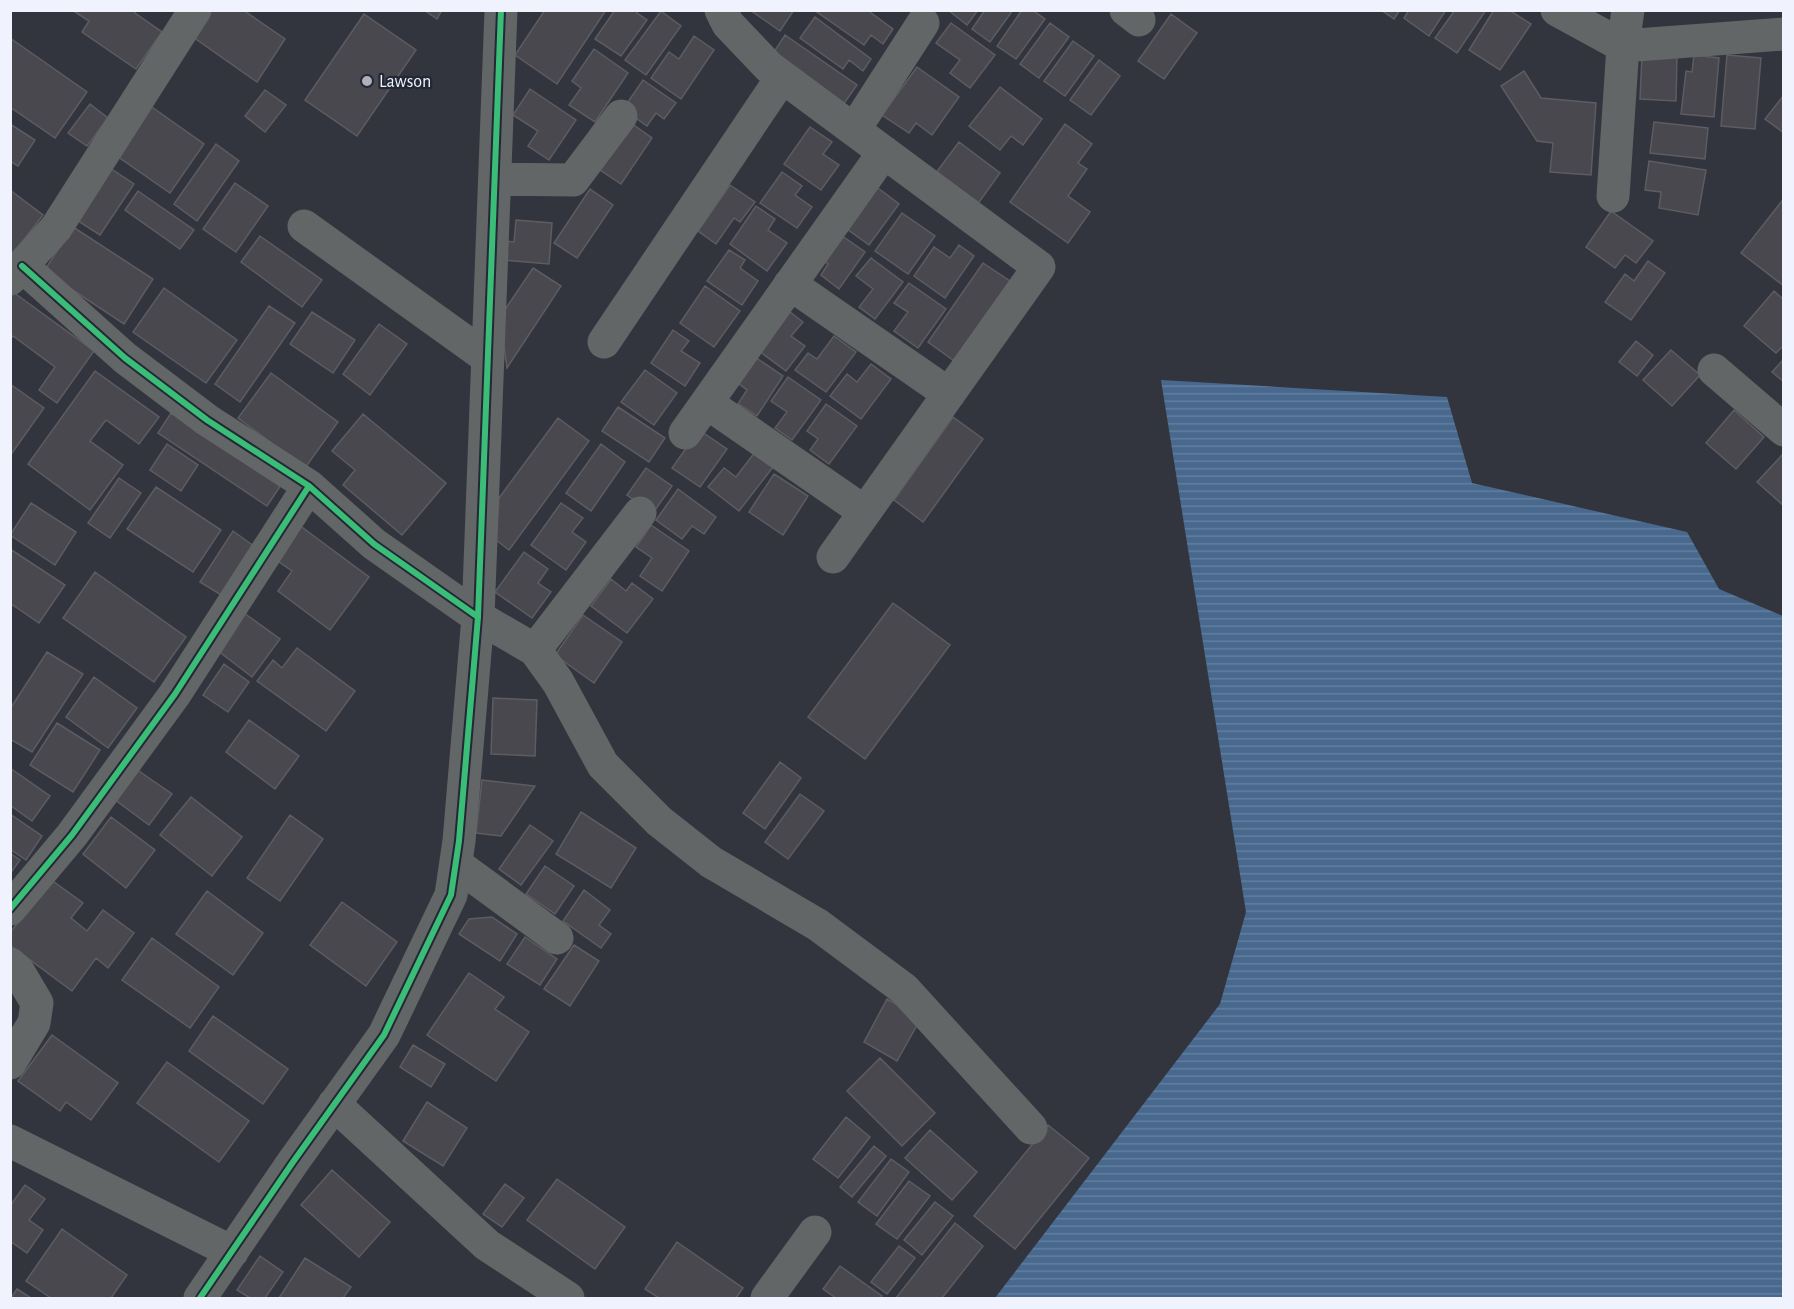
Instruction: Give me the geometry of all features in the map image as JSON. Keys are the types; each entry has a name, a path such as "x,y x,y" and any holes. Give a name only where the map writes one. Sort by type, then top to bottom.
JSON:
{"street":[{"path":"195,10 56,228 16,273 207,420 309,486 374,544 478,617 535,650 558,682 603,765 659,820 711,862 818,925 904,989 1031,1128"},
{"path":"200,1299 384,1035 451,895 456,864 478,617 501,10"},
{"path":"721,10 728,24 769,67 1039,267 833,557"},
{"path":"1557,10 1623,46 1784,34"},
{"path":"1613,196 1623,46 1628,10"},
{"path":"854,130 923,23"},
{"path":"604,342 782,76"},
{"path":"495,179 573,180 621,116"},
{"path":"685,433 884,152"},
{"path":"303,226 488,358"},
{"path":"790,284 949,394"},
{"path":"1714,370 1784,430"},
{"path":"707,403 865,512"},
{"path":"10,909 72,835 175,694 309,486"},
{"path":"535,650 640,513"},
{"path":"456,864 557,938"},
{"path":"10,964 18,971 37,1003 34,1023 10,1063"},
{"path":"334,1104 487,1245 568,1299"},
{"path":"10,1141 232,1252"},
{"path":"767,1299 815,1232"}],"water":[{"path":"1161,380 1447,397 1472,483 1687,532 1719,589 1783,616 1783,1298 995,1298 1220,1004 1246,912"}],"building":[{"path":"72,10 136,10 135,13 162,32 136,69 82,32 89,21"},
{"path":"211,10 243,10 285,39 257,82 193,37"},
{"path":"424,10 442,10 437,19"},
{"path":"545,10 606,10 557,84 515,55"},
{"path":"615,10 638,10 637,13 647,20 621,56 595,39"},
{"path":"750,10 794,10 780,31"},
{"path":"814,10 867,10 893,29 883,44 871,35 864,45"},
{"path":"948,10 978,10 967,25"},
{"path":"985,10 1013,10 990,42 972,29"},
{"path":"1022,10 1032,10 1045,19 1016,59 997,46"},
{"path":"1381,10 1400,10 1394,19"},
{"path":"1409,10 1446,10 1429,36 1404,18"},
{"path":"1455,10 1486,10 1457,53 1435,38"},
{"path":"1494,10 1509,10 1531,24 1500,70 1469,50"},
{"path":"661,11 681,26 646,75 625,60"},
{"path":"364,14 416,50 357,136 305,100"},
{"path":"1171,14 1197,33 1164,79 1138,61"},
{"path":"815,17 871,59 863,71 849,60 843,69 800,38"},
{"path":"951,23 995,55 970,88 950,73 960,60 936,43"},
{"path":"1050,23 1069,37 1039,78 1020,64"},
{"path":"785,35 857,85 843,105 772,55"},
{"path":"694,36 714,50 681,99 651,78 669,52 679,59"},
{"path":"10,38 87,92 55,138 10,107"},
{"path":"1073,41 1094,56 1065,96 1044,81"},
{"path":"594,49 628,73 595,122 569,105 581,88 572,81"},
{"path":"1642,54 1677,56 1676,101 1640,99"},
{"path":"1694,55 1719,58 1714,117 1681,114 1686,71 1692,72"},
{"path":"1727,55 1761,58 1755,129 1721,126"},
{"path":"1099,60 1120,76 1091,115 1070,100"},
{"path":"917,67 959,97 932,135 916,123 909,133 882,115"},
{"path":"1524,71 1541,98 1596,103 1591,175 1550,172 1553,143 1537,141 1501,86"},
{"path":"643,80 676,103 664,119 656,113 647,126 623,109"},
{"path":"1000,87 1042,119 1023,145 1011,136 1000,150 969,126"},
{"path":"530,89 576,120 549,160 528,146 538,131 513,115"},
{"path":"265,90 286,105 265,132 245,116"},
{"path":"1784,95 1784,133 1765,119"},
{"path":"90,104 108,118 87,146 68,133"},
{"path":"149,105 204,144 170,193 114,154"},
{"path":"624,118 652,138 621,184 600,170"},
{"path":"1654,122 1708,128 1705,159 1650,153"},
{"path":"10,124 35,140 18,166 10,161"},
{"path":"1065,124 1092,144 1078,163 1087,169 1068,196 1090,212 1068,243 1010,202"},
{"path":"810,127 832,142 823,154 839,165 821,190 784,164"},
{"path":"959,142 1000,173 977,205 935,174"},
{"path":"216,144 239,161 197,221 174,204"},
{"path":"1649,161 1706,170 1698,215 1659,208 1661,192 1645,190"},
{"path":"107,166 134,184 100,235 72,217"},
{"path":"782,172 802,186 795,195 812,207 797,228 760,203"},
{"path":"235,183 268,206 236,252 203,229"},
{"path":"730,185 755,202 740,222 734,218 716,244 698,231"},
{"path":"874,185 899,204 869,245 843,226"},
{"path":"590,189 613,205 577,258 554,243"},
{"path":"10,190 43,215 10,258"},
{"path":"138,191 194,230 180,249 125,210"},
{"path":"1782,201 1784,202 1784,286 1741,253"},
{"path":"756,206 775,219 768,230 787,243 767,271 730,244"},
{"path":"1611,211 1653,241 1636,263 1625,255 1615,268 1586,247"},
{"path":"902,213 935,236 908,274 875,251"},
{"path":"516,220 552,223 549,264 503,260 505,241 514,242"},
{"path":"73,227 153,279 124,324 44,271"},
{"path":"838,233 865,252 839,289 821,275 828,264 821,258"},
{"path":"260,236 322,280 302,307 241,262"},
{"path":"959,245 974,256 945,298 914,276 934,247 950,258"},
{"path":"729,250 745,260 740,268 758,281 742,305 707,281"},
{"path":"871,258 903,282 875,319 859,307 873,289 856,276"},
{"path":"1648,261 1665,273 1631,320 1605,302 1625,274 1634,281"},
{"path":"983,263 1013,283 957,363 928,342"},
{"path":"533,268 561,286 507,368 500,317"},
{"path":"909,283 946,309 918,348 894,331 908,312 894,303"},
{"path":"705,286 740,311 714,347 680,323"},
{"path":"164,288 237,340 206,383 133,332"},
{"path":"1774,291 1784,300 1784,345 1776,353 1744,326"},
{"path":"13,292 94,351 57,403 39,390 55,367 13,336 10,340 10,295"},
{"path":"269,306 295,323 240,402 215,384"},
{"path":"785,308 803,322 791,336 805,346 786,371 755,348"},
{"path":"312,312 355,340 333,373 290,344"},
{"path":"379,324 407,344 370,395 343,374"},
{"path":"673,330 689,341 681,351 700,363 685,386 651,363"},
{"path":"834,336 856,352 826,392 795,370 808,353 817,359"},
{"path":"1636,341 1653,355 1637,376 1619,362"},
{"path":"1671,350 1700,375 1672,406 1643,380"},
{"path":"752,355 783,376 757,416 738,404 747,390 735,381"},
{"path":"1784,359 1784,382 1772,372"},
{"path":"871,364 891,379 861,419 830,396 847,374 857,382"},
{"path":"645,370 677,393 654,425 621,402"},
{"path":"95,371 159,417 139,444 106,420 90,441 123,465 90,510 28,464"},
{"path":"271,373 338,422 305,468 238,418"},
{"path":"788,377 821,400 792,440 775,428 787,412 771,401"},
{"path":"10,384 44,408 12,453 10,452"},
{"path":"826,404 857,426 829,464 810,450 818,439 807,431"},
{"path":"618,407 665,438 649,462 602,431"},
{"path":"1734,410 1764,437 1736,469 1706,443"},
{"path":"171,413 281,485 267,506 158,433"},
{"path":"363,414 446,483 402,535 343,485 355,470 332,451"},
{"path":"953,417 983,439 923,522 894,500"},
{"path":"558,418 589,441 509,550 496,540 499,498"},
{"path":"699,430 727,449 700,487 672,468"},
{"path":"167,444 198,465 181,491 150,470"},
{"path":"601,444 625,462 591,511 566,493"},
{"path":"755,452 773,467 739,511 708,487 724,468 736,477"},
{"path":"1784,453 1784,506 1757,482"},
{"path":"646,468 672,486 653,513 627,495"},
{"path":"774,474 808,496 783,535 749,512"},
{"path":"119,478 141,493 110,538 88,523"},
{"path":"156,487 221,530 193,572 127,529"},
{"path":"678,489 716,517 704,534 692,526 682,539 656,520"},
{"path":"31,503 76,532 55,565 10,535"},
{"path":"561,503 583,518 572,532 586,542 566,570 531,545"},
{"path":"299,525 369,577 330,630 278,591 292,571 275,559"},
{"path":"651,525 689,551 662,591 640,576 652,558 636,547"},
{"path":"233,531 258,549 226,598 200,582"},
{"path":"10,549 65,585 39,623 10,603"},
{"path":"524,552 548,569 538,583 551,592 532,618 495,592"},
{"path":"95,572 186,637 154,682 63,618"},
{"path":"611,579 626,591 632,583 653,599 627,633 591,606"},
{"path":"893,603 950,645 865,759 808,717"},
{"path":"244,613 280,639 252,677 217,650"},
{"path":"583,615 622,642 594,683 555,655"},
{"path":"297,648 355,691 326,731 257,681 273,660 282,668"},
{"path":"47,652 83,674 32,752 10,739 10,709"},
{"path":"224,664 249,682 228,712 203,695"},
{"path":"94,677 137,708 108,748 66,717"},
{"path":"493,698 537,700 535,756 491,754"},
{"path":"249,720 299,756 275,789 226,752"},
{"path":"57,723 100,750 73,792 30,765"},
{"path":"780,762 801,778 765,829 743,813"},
{"path":"10,768 50,796 32,821 10,805"},
{"path":"136,769 172,794 149,825 114,799"},
{"path":"482,780 535,786 501,836 476,833"},
{"path":"800,794 824,811 788,859 765,842"},
{"path":"191,797 242,837 212,876 160,835"},
{"path":"581,812 636,848 611,888 556,854"},
{"path":"10,814 42,836 26,860 10,849"},
{"path":"290,815 323,839 280,901 247,878"},
{"path":"111,817 155,850 126,888 83,854"},
{"path":"530,825 553,841 521,885 499,869"},
{"path":"10,853 20,860 10,874"},
{"path":"545,866 574,886 555,914 526,894"},
{"path":"50,879 83,903 71,918 87,931 103,910 134,933 108,968 96,958 72,991 10,945 10,933"},
{"path":"584,890 610,910 599,925 611,934 601,948 563,921"},
{"path":"207,891 263,933 233,975 176,934"},
{"path":"342,902 397,942 366,986 310,945"},
{"path":"492,917 517,934 500,961 459,934 469,919"},
{"path":"525,937 557,959 540,985 507,964"},
{"path":"152,938 219,987 190,1028 122,980"},
{"path":"574,945 599,961 570,1006 544,989"},
{"path":"469,973 504,997 495,1009 529,1032 496,1081 427,1035"},
{"path":"887,999 921,1018 897,1061 864,1042"},
{"path":"213,1016 288,1069 263,1104 189,1051"},
{"path":"52,1035 118,1083 91,1120 66,1102 60,1111 18,1081"},
{"path":"413,1045 445,1064 431,1087 400,1067"},
{"path":"880,1058 935,1113 902,1146 847,1091"},
{"path":"167,1062 249,1121 219,1162 137,1103"},
{"path":"427,1102 467,1128 443,1166 403,1141"},
{"path":"846,1117 870,1137 838,1178 813,1159"},
{"path":"1048,1125 1089,1158 1015,1249 974,1216"},
{"path":"930,1130 977,1172 952,1200 905,1158"},
{"path":"874,1146 886,1156 852,1197 840,1187"},
{"path":"891,1159 909,1172 877,1216 858,1202"},
{"path":"332,1170 390,1222 359,1257 301,1205"},
{"path":"557,1179 625,1227 595,1269 527,1220"},
{"path":"909,1181 930,1196 897,1239 876,1224"},
{"path":"505,1184 524,1198 502,1227 483,1214"},
{"path":"25,1185 45,1199 29,1220 43,1230 27,1253 10,1241 10,1206"},
{"path":"935,1202 953,1216 922,1255 904,1240"},
{"path":"955,1223 983,1246 942,1298 896,1298"},
{"path":"62,1229 127,1275 111,1298 51,1298 26,1281"},
{"path":"677,1242 743,1288 736,1298 659,1298 645,1289"},
{"path":"899,1246 915,1258 887,1294 871,1282"},
{"path":"260,1256 283,1272 265,1298 250,1298 237,1290"},
{"path":"305,1258 351,1287 343,1298 279,1298"},
{"path":"840,1266 882,1296 880,1298 836,1298 823,1289"},
{"path":"17,1289 31,1298 11,1298"}],"cycle path":[{"path":"200,1298 384,1035 451,895 459,841 478,617 501,10"},
{"path":"22,266 125,358 207,420 309,486 374,544 478,617"},
{"path":"10,909 72,835 175,694 309,486"}],"place":[{"name":"Lawson","path":"367,81"}]}
